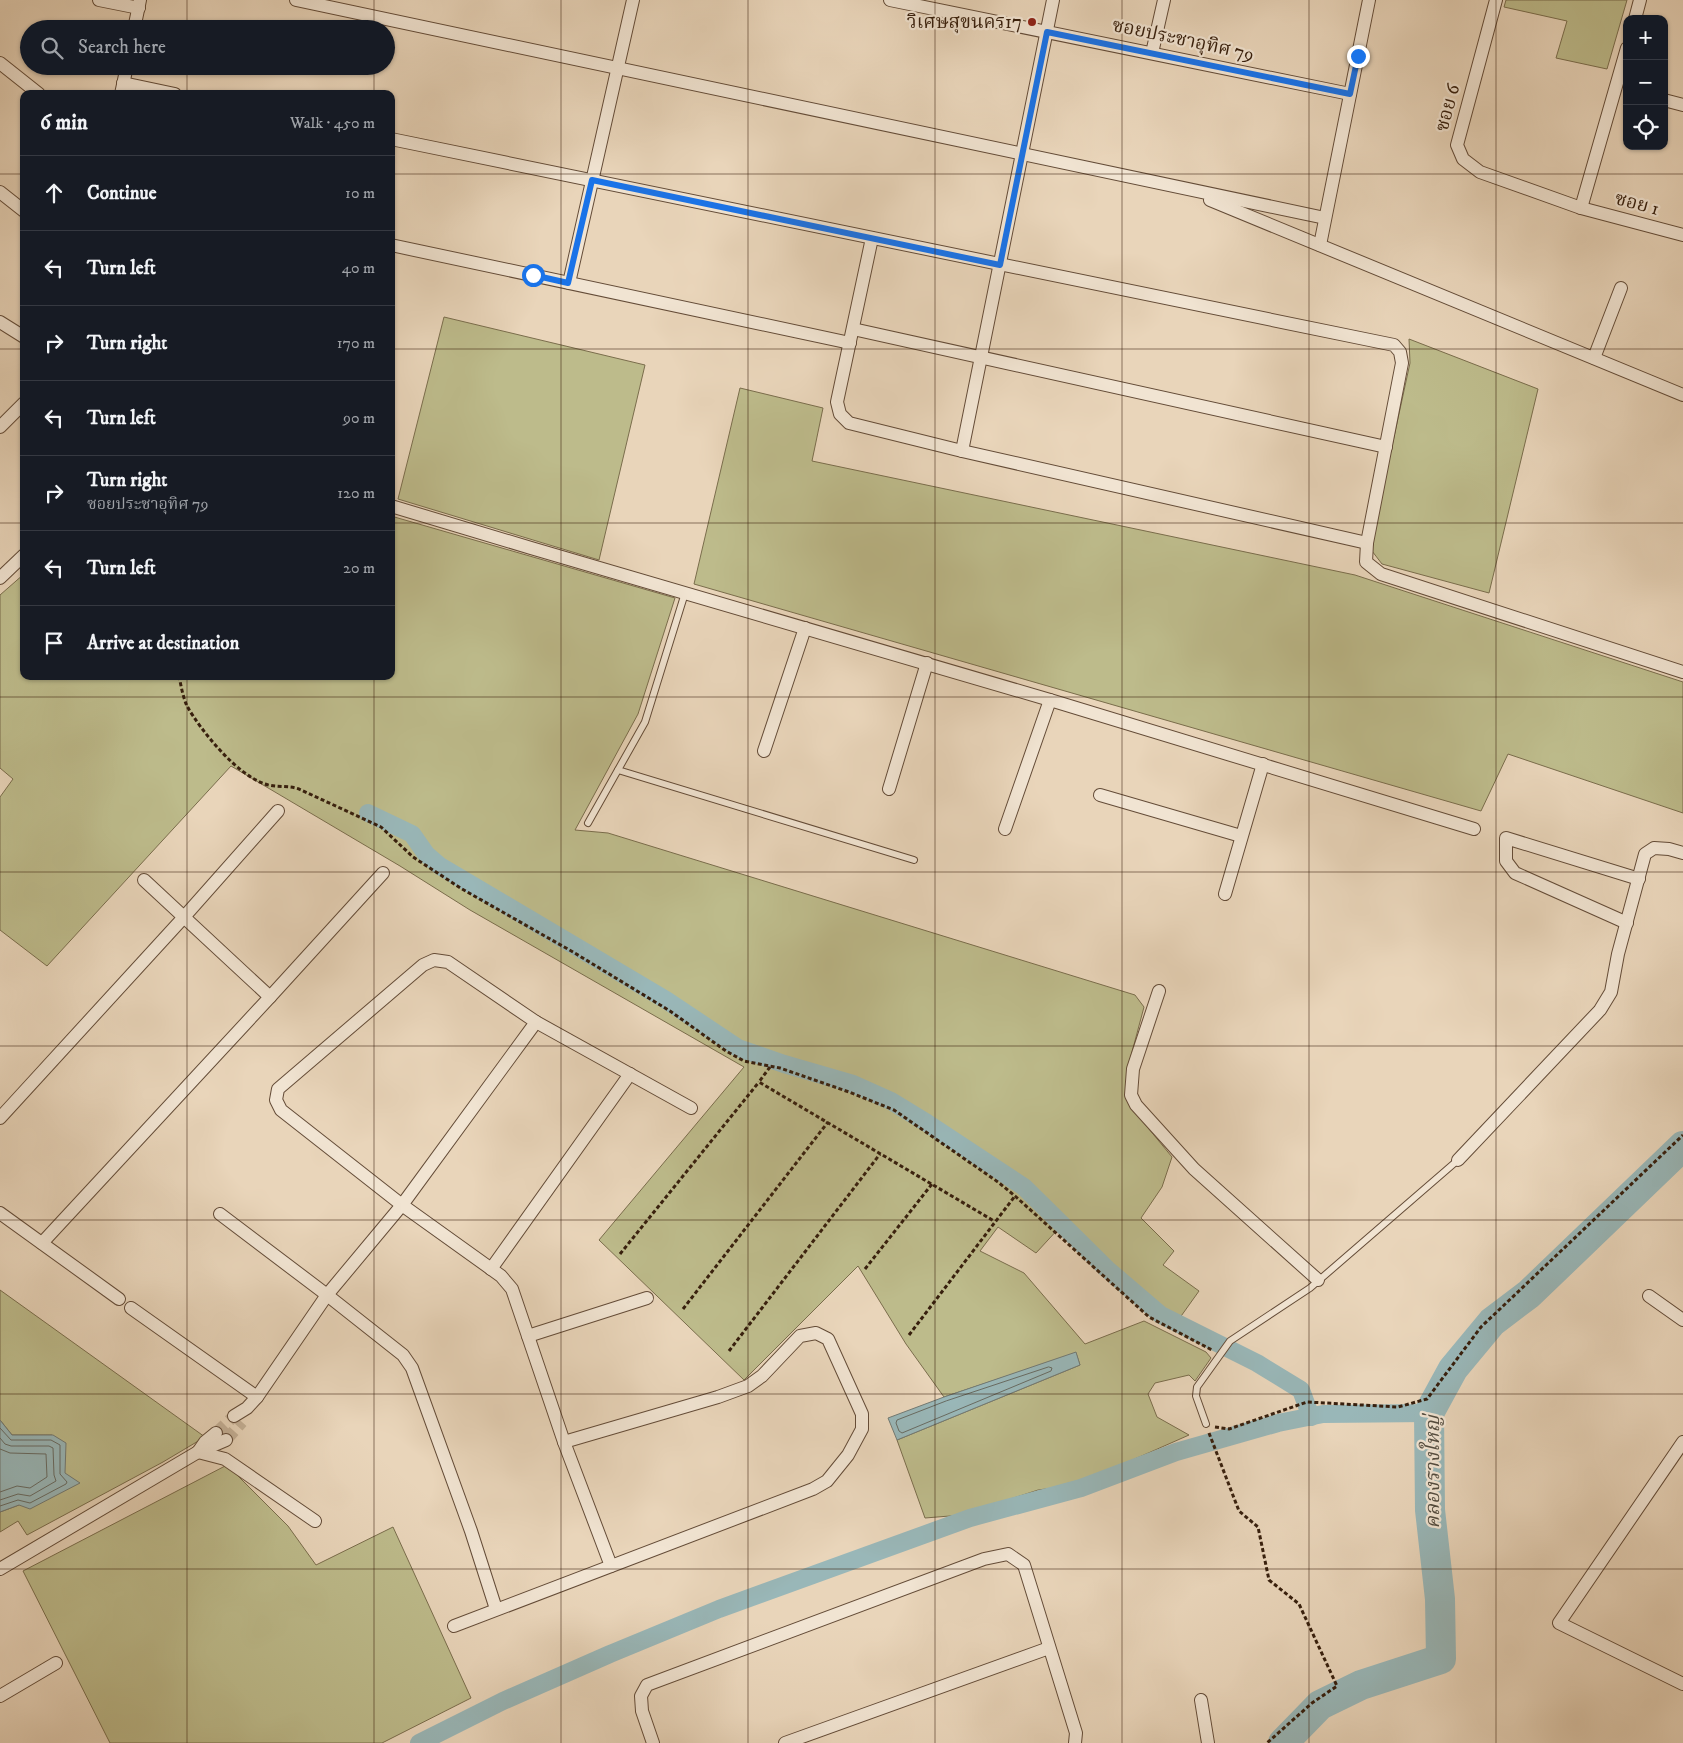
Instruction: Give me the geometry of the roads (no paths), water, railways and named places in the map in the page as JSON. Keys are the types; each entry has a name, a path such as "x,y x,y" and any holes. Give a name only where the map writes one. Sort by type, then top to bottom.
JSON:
{"street":[{"path":"99,0 140,4 136,20"},
{"path":"296,0 391,20"},
{"path":"568,283 633,0"},
{"name":"ซอยประชาอุทิศ 79","path":"890,0 936,5 1047,32 1350,94"},
{"path":"962,451 1053,0"},
{"path":"1152,53 1164,0"},
{"path":"1320,245 1369,0"},
{"name":"ซอย 6","path":"1496,0 1457,145 1463,159 1480,172 1582,208"},
{"path":"1636,15 1640,0"},
{"path":"395,21 1325,218"},
{"path":"1582,208 1621,88 1625,60"},
{"path":"0,63 33,90"},
{"path":"125,75 122,88 140,90"},
{"path":"1668,101 1683,105"},
{"path":"395,140 1394,346 1400,352 1402,363 1367,543 1366,562 1381,574 1683,672"},
{"path":"1180,188 1683,395"},
{"path":"0,192 20,208"},
{"name":"ซอย 1","path":"1582,208 1683,235"},
{"path":"872,238 837,402 840,414 848,423 962,451 1367,543"},
{"path":"395,246 850,343"},
{"path":"1594,358 1621,288"},
{"path":"0,322 20,334"},
{"path":"853,328 1386,447"},
{"path":"0,427 20,407"},
{"path":"395,507 1050,700 1474,829"},
{"path":"0,578 20,559"},
{"path":"764,751 805,628"},
{"path":"889,789 926,664"},
{"path":"1005,829 1050,700"},
{"path":"1224,894 1263,764"},
{"path":"1100,795 1241,836"},
{"path":"0,1118 278,811"},
{"path":"1627,923 1515,873 1506,861 1506,838 1639,879"},
{"path":"1458,1160 1600,1010 1611,992 1645,854 1654,848 1669,849 1683,853"},
{"path":"42,1243 383,873"},
{"path":"144,880 270,996"},
{"path":"612,1566 564,1442 512,1289 501,1276 402,1205 281,1110 276,1100 278,1088 423,965 434,960 448,962 536,1022 691,1108"},
{"path":"1159,991 1133,1069 1131,1096 1136,1105 1194,1169 1318,1280"},
{"path":"238,1419 257,1397 327,1294 402,1205 536,1022"},
{"path":"491,1269 630,1074"},
{"path":"0,1213 119,1299"},
{"path":"220,1214 327,1294 404,1355 412,1368 471,1531 496,1610"},
{"path":"1649,1296 1683,1320"},
{"path":"528,1336 647,1298"},
{"path":"131,1308 257,1397"},
{"path":"454,1626 827,1481 848,1455 862,1429 862,1414 828,1339 816,1333 800,1336 762,1376 748,1386 718,1397 564,1442"},
{"path":"0,1569 198,1452 205,1442 221,1436"},
{"path":"1683,1442 1559,1623 1683,1684"},
{"path":"198,1452 225,1459 315,1521"},
{"path":"653,1743 642,1711 641,1696 646,1685 984,1559 1008,1554 1024,1565 1076,1733 1075,1743"},
{"path":"785,1743 1050,1648"},
{"path":"0,1696 56,1663"},
{"path":"1201,1700 1208,1743"}],"lane":[{"path":"588,823 645,722 685,593"},
{"path":"618,770 914,860"},
{"path":"1206,1424 1196,1392 1202,1379 1230,1341 1318,1280 1458,1160"}],"water":[{"path":"1076,1352 1080,1365 897,1440 888,1418"},
{"path":"0,1420 12,1435 53,1435 66,1443 65,1473 80,1483 30,1509 19,1505 0,1512"}],"waterway":[{"path":"368,813 412,834 426,854 440,866 666,1000 738,1048 784,1064 853,1084 891,1101 927,1123 1024,1187 1107,1269 1161,1315 1257,1363 1301,1390 1311,1417"},
{"name":"คลองรางใหญ่","path":"1283,1743 1320,1705 1361,1685 1441,1659 1440,1599 1430,1510 1429,1413 1453,1369 1492,1322 1529,1294 1683,1146"},
{"path":"419,1743 503,1701 719,1609 970,1518 1081,1488 1176,1452 1278,1423 1323,1414 1429,1413"}],"tunnel":[{"path":"216,1433 234,1416"},
{"path":"226,1440 242,1422"}],"place":[{"name":"วิเศษสุขนคร17","path":"1032,22"}]}
